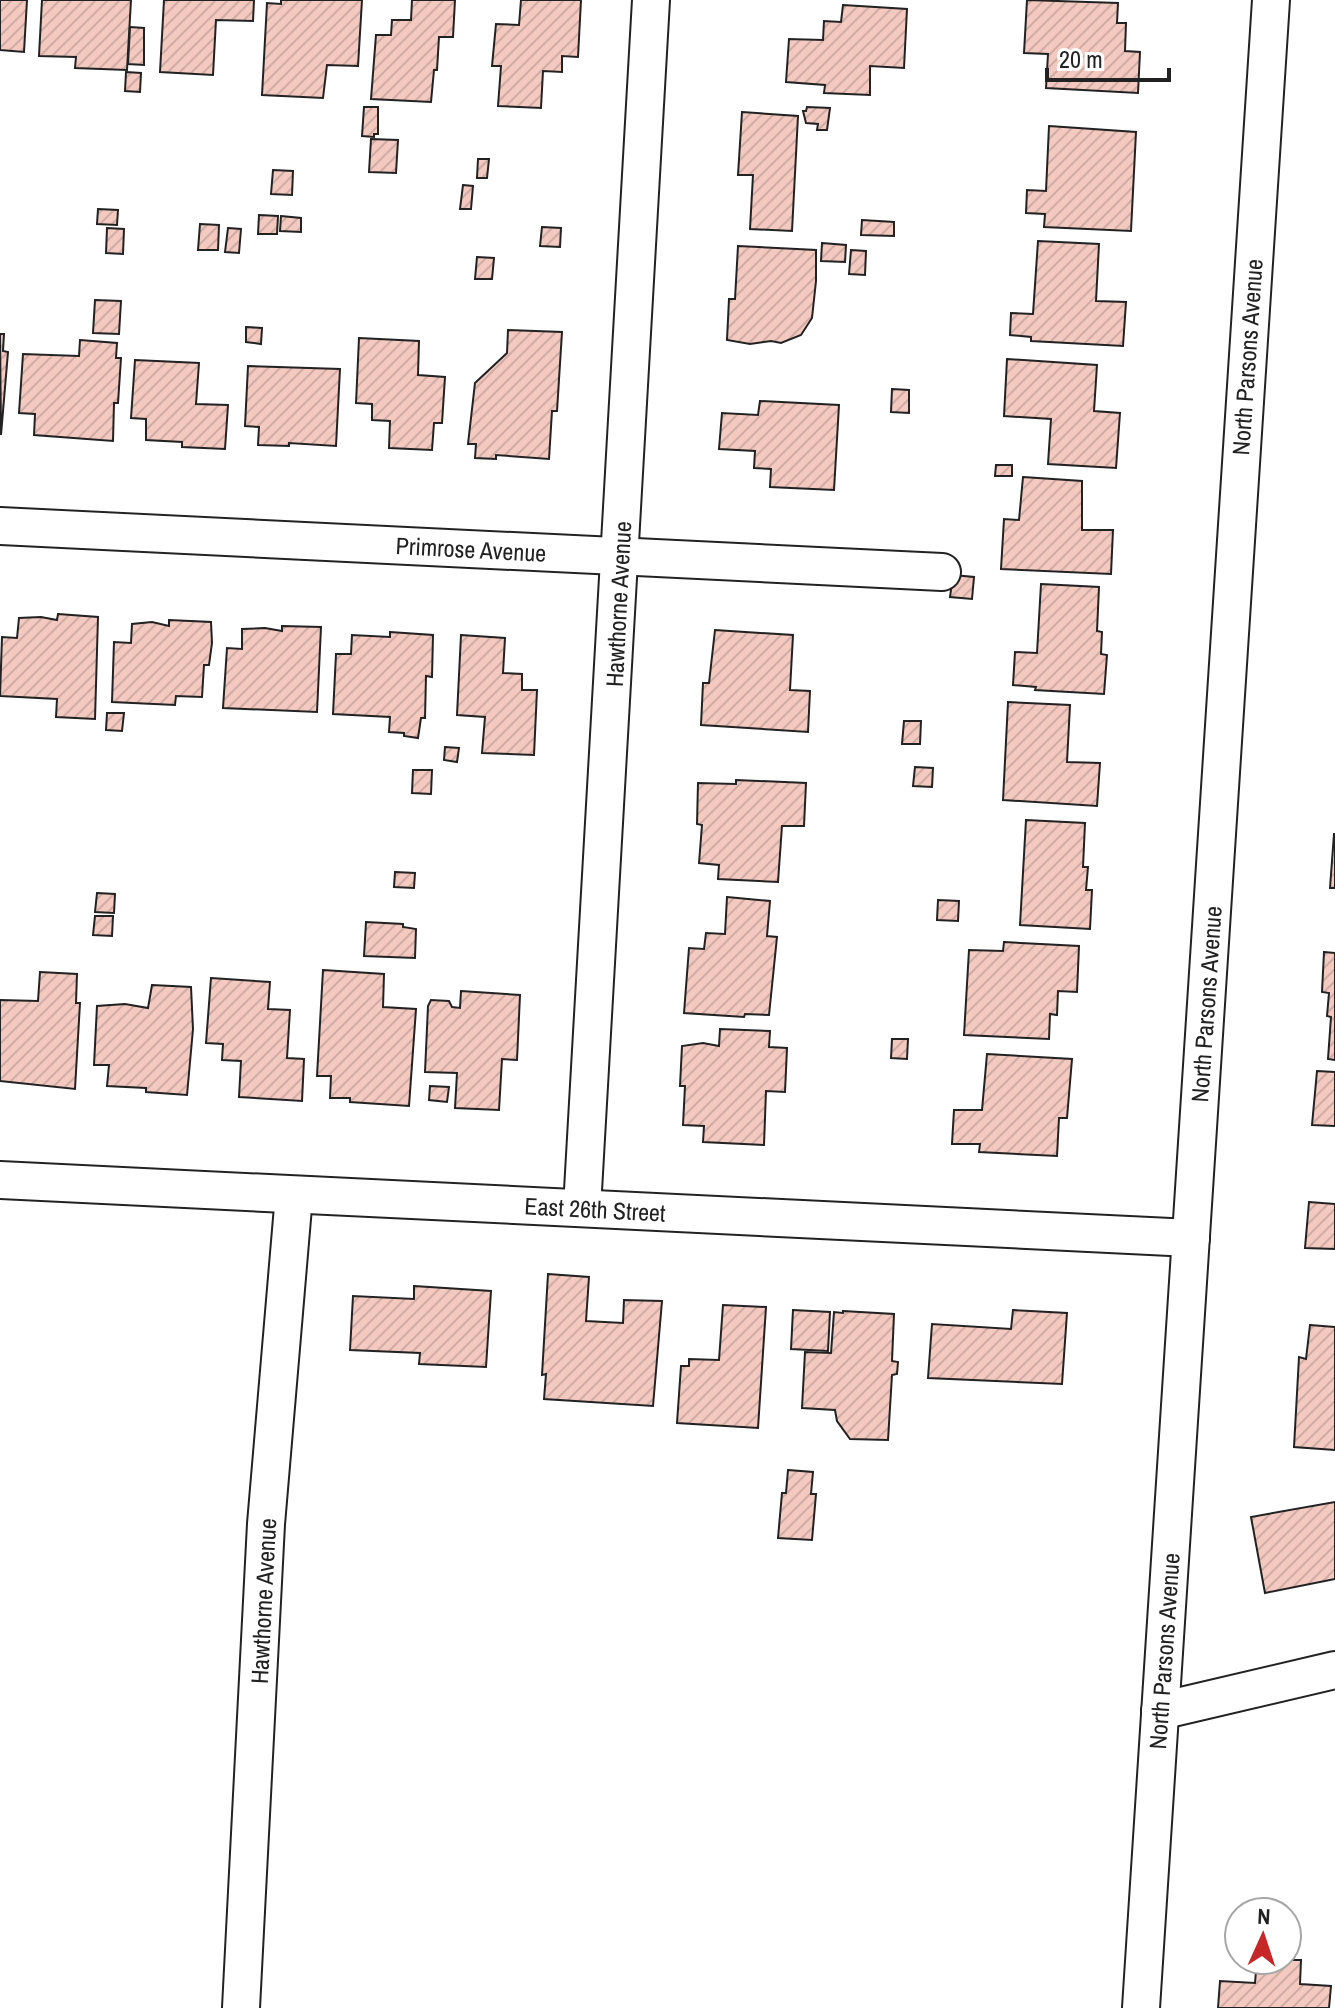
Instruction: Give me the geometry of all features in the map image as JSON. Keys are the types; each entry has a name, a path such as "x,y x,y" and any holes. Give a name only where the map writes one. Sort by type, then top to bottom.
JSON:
{"street":[{"name":"Hawthorne Avenue","path":"582,1208 651,0"},
{"name":"North Parsons Avenue","path":"1141,2008 1271,0"},
{"name":"Primrose Avenue","path":"0,526 942,572"},
{"name":"East 26th Street","path":"0,1180 1191,1238"},
{"name":"Hawthorne Avenue","path":"241,2008 266,1524 294,1195"},
{"path":"1160,1711 1335,1670"}],"building":[{"path":"0,0 27,0 24,52 0,50"},
{"path":"42,0 131,0 127,70 75,68 76,57 39,56"},
{"path":"164,0 254,0 253,21 216,20 213,75 160,72"},
{"path":"281,0 362,0 358,66 327,65 323,98 262,95 267,3 281,4"},
{"path":"412,0 455,0 453,37 439,37 431,102 371,99 376,35 391,35 392,20 411,20"},
{"path":"521,0 581,0 578,57 562,56 562,72 543,71 541,108 498,106 501,66 492,66 496,24 519,25"},
{"path":"1027,0 1118,3 1117,23 1126,23 1125,51 1140,52 1138,93 1046,88 1048,54 1024,53"},
{"path":"843,5 907,9 904,68 870,66 870,95 824,93 825,85 786,82 789,39 823,40 824,21 841,22"},
{"path":"130,27 144,28 144,65 128,64"},
{"path":"126,72 141,73 140,92 125,91"},
{"path":"364,107 378,107 378,134 374,137 362,136"},
{"path":"807,107 830,108 827,130 817,130 818,124 806,123 803,111"},
{"path":"742,112 798,116 792,231 750,229 753,175 738,175"},
{"path":"1049,126 1136,132 1131,231 1044,227 1045,214 1026,213 1027,190 1046,191"},
{"path":"371,139 398,140 396,173 369,172"},
{"path":"478,159 489,159 487,178 477,178"},
{"path":"273,170 293,171 292,195 271,194"},
{"path":"463,185 473,186 471,209 460,209"},
{"path":"98,209 118,210 117,225 97,224"},
{"path":"259,215 278,216 277,234 258,234"},
{"path":"281,216 301,218 301,232 280,231"},
{"path":"862,220 894,222 894,236 861,235"},
{"path":"200,224 219,225 218,250 198,250"},
{"path":"542,227 561,228 560,247 540,246"},
{"path":"107,228 124,229 123,254 106,253"},
{"path":"228,228 241,229 239,253 225,252"},
{"path":"1038,241 1099,244 1096,301 1126,302 1123,346 1031,341 1031,337 1010,335 1011,313 1033,314"},
{"path":"822,243 846,245 845,262 821,261"},
{"path":"738,246 816,250 812,318 801,335 781,343 750,344 727,340 729,299 735,299"},
{"path":"851,250 866,251 865,275 849,274"},
{"path":"477,257 494,258 492,279 475,279"},
{"path":"95,300 121,301 119,334 93,333"},
{"path":"246,327 262,328 261,344 246,342"},
{"path":"508,330 562,332 557,411 552,411 549,459 496,455 496,459 475,458 476,444 468,444 475,383 507,353"},
{"path":"0,334 4,334 3,351 8,352 1,435"},
{"path":"359,338 419,341 418,375 445,377 442,423 434,423 432,450 389,448 390,421 372,420 372,404 356,403"},
{"path":"80,340 117,343 116,358 121,358 118,403 114,403 113,441 34,435 35,414 19,413 23,354 79,356"},
{"path":"1007,359 1097,365 1094,411 1120,413 1116,468 1048,464 1051,419 1004,416"},
{"path":"135,360 199,363 196,404 228,405 225,449 182,447 182,442 146,440 146,419 131,418"},
{"path":"248,366 340,369 336,446 258,445 259,427 245,426"},
{"path":"892,389 909,390 909,413 891,412"},
{"path":"760,401 839,405 834,490 770,487 771,469 754,468 755,451 719,449 722,413 758,415"},
{"path":"996,465 1012,465 1012,476 995,476"},
{"path":"1023,477 1082,481 1082,530 1113,530 1111,574 1001,569 1004,519 1019,520"},
{"path":"953,575 974,577 972,599 950,597"},
{"path":"1041,584 1099,587 1097,631 1102,632 1101,654 1107,655 1104,694 1035,690 1036,687 1013,685 1015,652 1037,653"},
{"path":"58,614 98,617 95,719 56,717 57,699 0,696 2,637 17,638 19,618 57,620"},
{"path":"169,620 211,622 212,643 209,665 204,665 202,697 176,696 175,705 112,702 114,642 131,643 132,624 152,622 169,626"},
{"path":"282,626 321,627 317,712 223,708 227,648 242,649 242,629 282,631"},
{"path":"715,630 793,635 790,690 810,691 808,732 701,725 703,683 709,683"},
{"path":"390,632 433,635 432,677 426,676 425,718 421,718 418,738 389,732 390,717 333,714 336,654 351,654 352,635 390,637"},
{"path":"461,635 505,638 503,673 522,674 522,690 537,690 534,755 482,753 485,717 457,715"},
{"path":"1008,702 1070,705 1067,762 1100,763 1097,806 1003,800"},
{"path":"107,713 124,713 122,731 106,730"},
{"path":"904,721 921,721 920,744 902,744"},
{"path":"445,747 459,748 457,762 444,760"},
{"path":"915,767 933,768 932,787 913,786"},
{"path":"413,770 432,770 431,794 412,793"},
{"path":"736,780 806,783 804,826 782,826 778,882 718,879 719,865 699,863 702,825 697,824 698,783 736,784"},
{"path":"1026,820 1085,823 1083,867 1088,867 1086,890 1092,890 1090,929 1020,925"},
{"path":"1334,834 1335,888 1330,888"},
{"path":"395,872 415,873 414,888 394,887"},
{"path":"97,893 115,894 114,913 95,912"},
{"path":"727,897 770,901 767,936 777,937 769,1015 745,1014 744,1017 684,1013 689,948 704,949 706,933 725,934"},
{"path":"938,900 959,901 958,921 937,920"},
{"path":"95,916 113,916 112,936 93,935"},
{"path":"366,922 403,924 403,927 416,929 415,958 364,956"},
{"path":"1004,942 1079,946 1077,992 1058,991 1057,1015 1050,1014 1049,1039 964,1035 969,950 1003,951"},
{"path":"1324,952 1335,953 1335,1060 1328,1059 1331,1017 1327,1016 1329,993 1322,992"},
{"path":"323,970 384,974 383,1007 416,1009 409,1106 330,1098 331,1076 317,1076"},
{"path":"40,972 77,974 76,1003 80,1003 75,1089 0,1081 0,1000 38,1001"},
{"path":"211,978 270,982 268,1009 290,1010 287,1058 304,1059 302,1101 239,1097 241,1061 222,1060 223,1044 206,1043"},
{"path":"152,985 191,987 193,1029 187,1095 107,1086 109,1065 94,1065 97,1006 125,1004 148,1008"},
{"path":"461,991 520,995 517,1060 502,1059 499,1110 455,1108 457,1073 425,1072 428,1006 431,1000 449,1001 452,1007 460,1008"},
{"path":"720,1029 770,1031 769,1047 787,1048 785,1092 766,1091 764,1145 703,1142 704,1126 683,1125 685,1086 680,1086 682,1046 703,1043 719,1046"},
{"path":"892,1039 908,1039 907,1059 891,1058"},
{"path":"987,1054 1072,1059 1067,1118 1059,1118 1057,1156 979,1152 980,1144 952,1144 954,1110 982,1110"},
{"path":"1317,1071 1335,1072 1335,1126 1312,1125"},
{"path":"430,1086 449,1087 447,1102 429,1100"},
{"path":"1309,1202 1335,1204 1335,1249 1305,1248"},
{"path":"548,1274 589,1277 586,1321 623,1323 624,1300 662,1301 653,1406 544,1399 546,1374 542,1375"},
{"path":"414,1286 491,1291 486,1367 419,1364 420,1353 350,1350 353,1296 414,1299"},
{"path":"723,1305 766,1307 758,1428 677,1423 681,1366 689,1366 689,1359 719,1360"},
{"path":"793,1310 830,1312 828,1351 791,1349"},
{"path":"1013,1310 1067,1313 1062,1384 928,1378 932,1324 1011,1329"},
{"path":"834,1312 894,1314 892,1361 898,1362 897,1374 892,1375 888,1440 850,1439 837,1421 835,1410 802,1408 805,1352 831,1353"},
{"path":"1310,1325 1335,1327 1335,1450 1294,1447 1299,1357 1306,1359"},
{"path":"788,1470 813,1472 811,1494 816,1494 812,1540 778,1538 782,1493 786,1493"},
{"path":"1335,1502 1335,1579 1265,1593 1251,1517"},
{"path":"1256,1976 1300,1976 1300,1984 1331,1986 1329,2008 1218,2008 1220,1981 1255,1983"}]}
